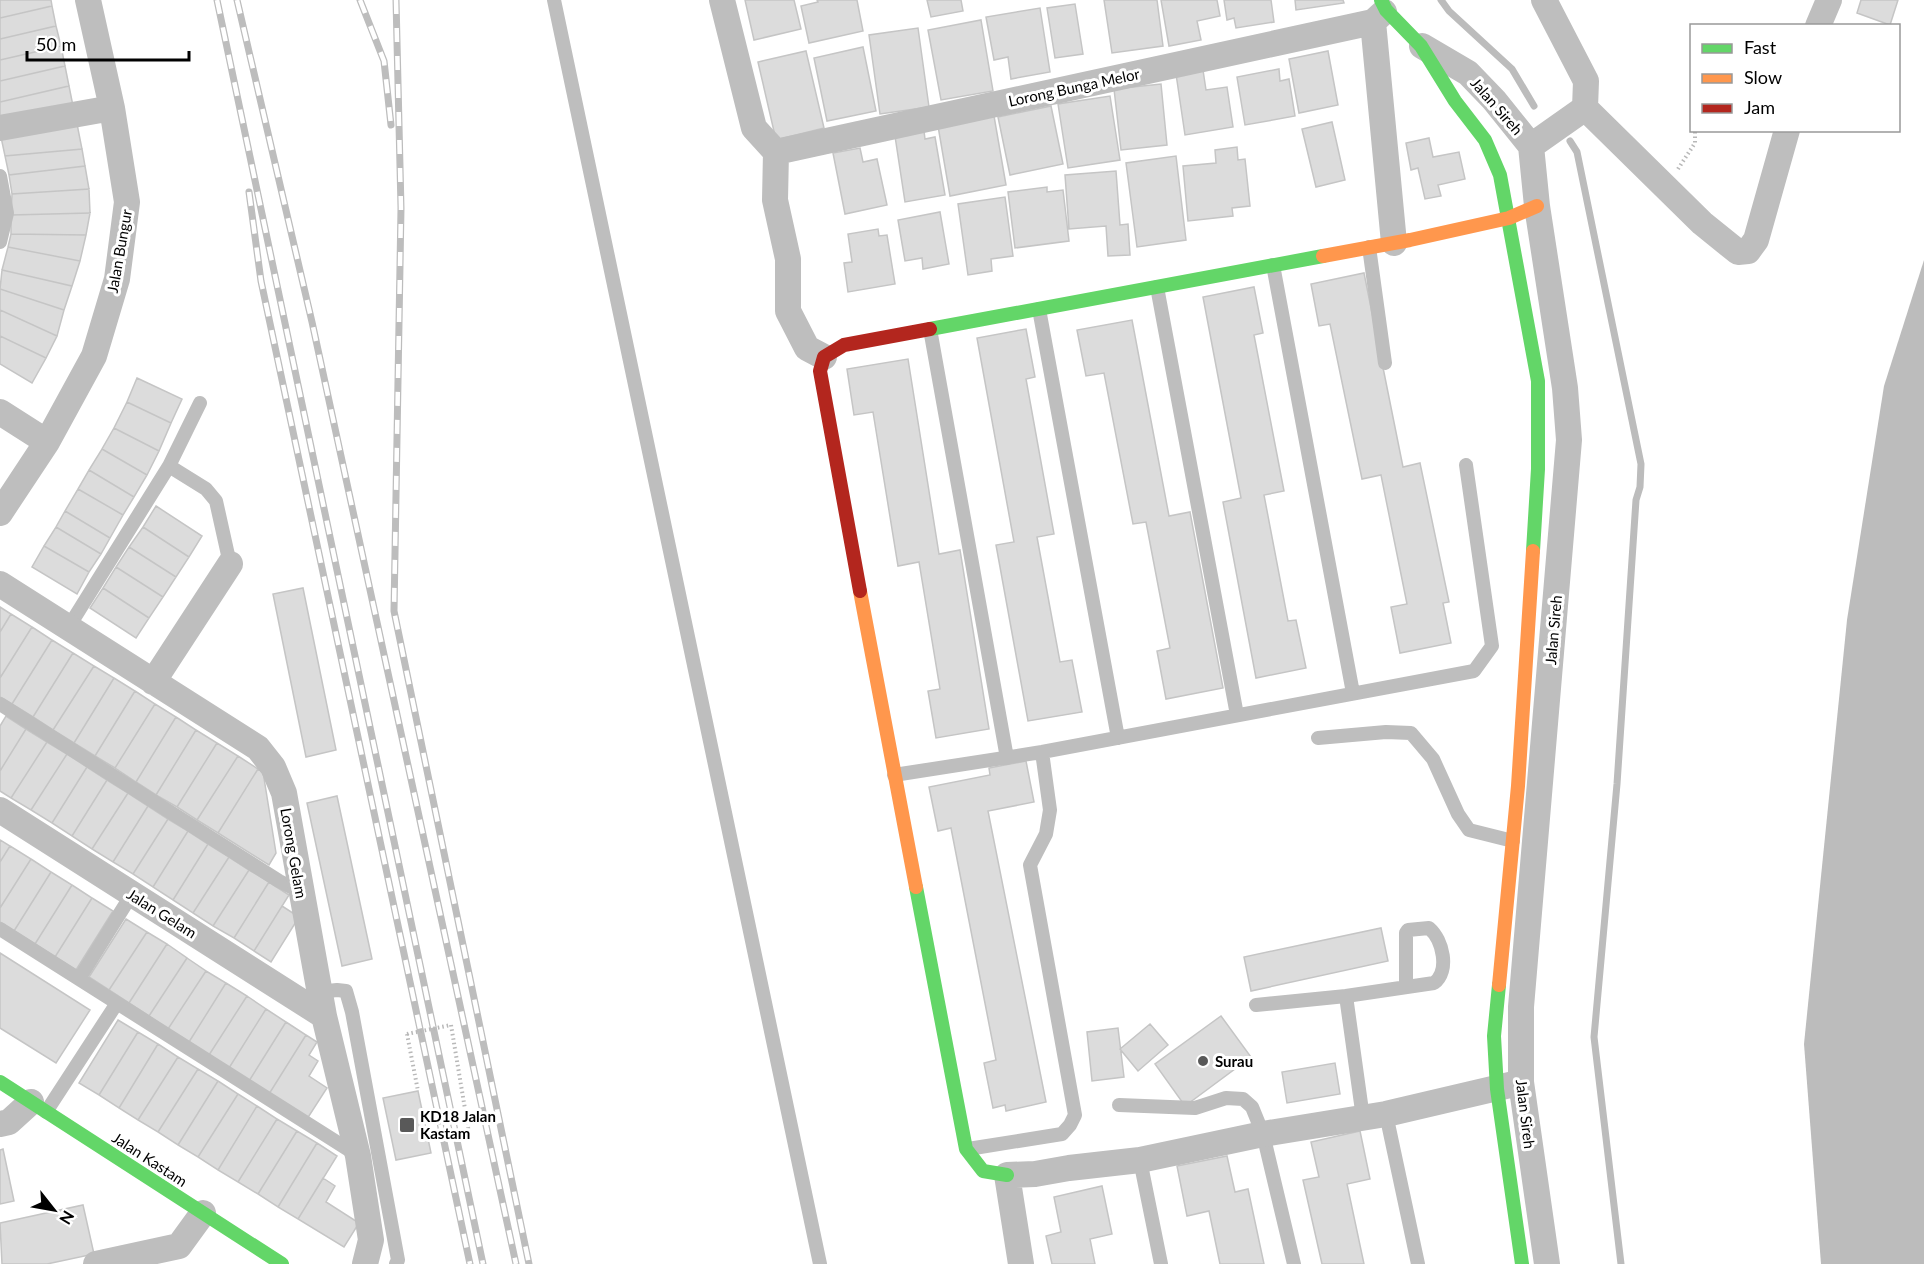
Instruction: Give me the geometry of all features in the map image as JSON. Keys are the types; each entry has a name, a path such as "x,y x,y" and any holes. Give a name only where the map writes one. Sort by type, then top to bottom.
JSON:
{"street":[{"name":"Jalan Bungur","path":"0,513 47,442 94,356 117,279 128,202 112,108 88,0"},
{"path":"722,0 754,128 776,152 775,200 788,259 788,311 807,348 824,357"},
{"path":"1544,0 1586,81 1585,108 1702,223 1738,252 1748,251 1756,240 1785,132"},
{"path":"1819,24 1829,0"},
{"path":"1380,11 1394,243"},
{"name":"Lorong Bunga Melor","path":"776,152 1380,11"},
{"name":"Jalan Sireh","path":"1380,11 1421,46 1468,73 1494,100 1531,146 1537,206 1559,340 1569,440 1521,1008 1509,1086 1522,1264"},
{"name":"Jalan Sireh","path":"1421,46 1455,100 1485,140 1500,175 1538,381 1536,504 1518,786 1494,1036 1509,1086 1546,1264"},
{"path":"0,128 112,108"},
{"path":"1531,146 1585,108"},
{"path":"1509,1086 1374,1116 1263,1134 1140,1160 1035,1174 1007,1175 982,1171 966,1149 820,371 824,357 843,345 1394,243 1509,218 1537,206"},
{"path":"0,412 47,442"},
{"path":"153,682 230,564"},
{"name":"Lorong Gelam","path":"0,585 258,748 273,767 284,793 322,1004 358,1156 371,1240 365,1264"},
{"name":"Jalan Gelam","path":"0,810 132,894 322,1004"},
{"name":"Jalan Kastam","path":"0,1082 282,1264"},
{"path":"0,1124 39,1107"},
{"path":"1007,1175 1021,1264"},
{"path":"96,1264 179,1246 204,1213"}],"lane":[{"path":"554,0 820,1264"},
{"path":"0,176 7,213 0,242"},
{"path":"1369,247 1385,363"},
{"path":"1273,265 1353,693"},
{"path":"1157,287 1237,715"},
{"path":"1039,309 1118,738"},
{"path":"930,329 1007,758"},
{"path":"68,628 169,466 200,403"},
{"path":"894,775 1042,752 1474,671 1492,646 1466,465"},
{"path":"169,466 206,489 216,501 230,564"},
{"path":"0,704 279,881 302,892"},
{"path":"1318,738 1386,732 1411,733 1433,759 1458,814 1469,830 1513,841"},
{"path":"966,1149 1062,1134 1075,1115 1030,865 1046,834 1050,810 1042,752"},
{"path":"79,979 132,894"},
{"path":"0,929 358,1156"},
{"path":"1256,1005 1406,987"},
{"path":"322,1004 337,990 346,991 352,1012 398,1260 396,1264"},
{"path":"1346,996 1374,1116 1418,1264"},
{"path":"39,1107 117,1003"},
{"path":"1119,1105 1195,1108 1226,1098 1243,1099 1252,1107 1263,1134 1294,1264"},
{"path":"1140,1160 1161,1264"}],"path":[{"path":"1661,183 1680,167 1695,143 1695,132"},
{"path":"418,1090 407,1034 451,1025 470,1139"}],"shaded area":[{"path":"1924,260 1924,1264 1821,1264 1804,1044 1847,620 1884,386"}],"building":[{"path":"0,0 51,0 52,6 0,18"},
{"path":"745,0 794,0 801,29 754,40"},
{"path":"817,0 857,0 863,31 809,43 801,6 818,2"},
{"path":"927,0 961,0 963,11 931,17"},
{"path":"1104,0 1157,0 1163,46 1112,53"},
{"path":"1161,0 1217,0 1220,16 1197,21 1201,40 1169,46"},
{"path":"1224,0 1271,0 1274,22 1236,28 1234,18 1227,20"},
{"path":"1295,0 1343,0 1344,3 1296,10"},
{"path":"1861,0 1898,0 1890,24 1857,13"},
{"path":"1075,4 1083,54 1055,58 1047,8"},
{"path":"52,6 56,26 0,39 0,18"},
{"path":"1040,8 1050,72 1011,79 1008,57 994,60 986,17"},
{"path":"981,20 993,91 941,100 928,30"},
{"path":"56,26 61,46 0,60 0,39"},
{"path":"918,28 929,107 880,114 869,35"},
{"path":"61,46 65,66 0,81 0,60"},
{"path":"863,47 876,111 827,121 814,58"},
{"path":"806,51 824,128 776,140 758,62"},
{"path":"1328,51 1338,105 1299,113 1289,59"},
{"path":"65,66 69,86 0,102 0,81"},
{"path":"1279,69 1280,81 1289,79 1295,116 1245,125 1237,77"},
{"path":"1203,70 1206,90 1227,87 1233,127 1185,135 1176,74"},
{"path":"1161,84 1167,145 1121,150 1114,89"},
{"path":"69,86 73,106 0,123 0,102"},
{"path":"1110,96 1120,160 1068,168 1058,104"},
{"path":"1051,106 1063,164 1010,175 998,117"},
{"path":"994,116 1006,185 950,196 938,126"},
{"path":"1332,122 1345,180 1316,187 1302,129"},
{"path":"77,124 82,149 5,156 1,137"},
{"path":"924,131 925,139 935,137 945,195 905,202 895,136"},
{"path":"1429,138 1433,157 1459,152 1465,179 1438,185 1441,196 1425,199 1418,168 1411,170 1406,143"},
{"path":"1237,147 1238,160 1245,159 1250,206 1232,208 1233,216 1188,221 1183,166 1216,163 1215,150"},
{"path":"860,148 863,162 877,159 887,205 845,214 833,153"},
{"path":"82,149 85,166 9,175 5,156"},
{"path":"1176,156 1186,240 1137,247 1126,163"},
{"path":"85,166 89,189 12,194 9,175"},
{"path":"1116,171 1120,225 1128,224 1130,255 1108,256 1106,226 1069,229 1065,175"},
{"path":"1047,187 1047,192 1063,190 1069,241 1015,248 1008,192"},
{"path":"89,189 90,213 11,215 12,194"},
{"path":"1005,197 1013,256 991,259 992,271 968,275 958,204"},
{"path":"940,212 949,264 923,269 922,258 905,261 898,220"},
{"path":"90,213 86,235 11,234 11,215"},
{"path":"878,229 879,236 887,235 895,284 848,292 844,263 852,262 848,234"},
{"path":"11,234 86,235 80,261 8,247"},
{"path":"8,247 80,261 72,286 2,270"},
{"path":"2,270 72,286 64,310 0,289"},
{"path":"1364,273 1403,467 1420,463 1449,602 1443,603 1451,643 1400,653 1391,607 1407,604 1381,475 1362,479 1330,324 1319,326 1311,284"},
{"path":"1254,287 1263,333 1254,335 1284,491 1264,495 1288,621 1296,620 1306,668 1256,678 1223,502 1241,498 1203,297"},
{"path":"0,289 64,310 57,336 0,310"},
{"path":"0,310 57,336 46,358 0,336"},
{"path":"1132,320 1169,516 1190,512 1223,688 1166,699 1157,651 1170,648 1146,522 1133,524 1104,373 1086,376 1077,330"},
{"path":"1026,329 1035,377 1026,379 1054,534 1037,537 1060,662 1072,660 1082,712 1028,721 996,545 1014,542 977,338"},
{"path":"0,336 46,358 32,383 0,364"},
{"path":"908,359 939,554 960,550 989,729 936,738 928,691 940,689 919,562 898,566 873,412 854,415 847,369"},
{"path":"137,378 182,399 171,423 127,402"},
{"path":"127,402 171,423 159,451 114,428"},
{"path":"114,428 159,451 147,475 102,449"},
{"path":"102,449 147,475 134,497 89,470"},
{"path":"89,470 134,497 123,515 78,489"},
{"path":"78,489 123,515 110,538 65,511"},
{"path":"156,506 202,536 189,557 143,527"},
{"path":"65,511 110,538 101,554 56,527"},
{"path":"56,527 101,554 89,572 44,546"},
{"path":"143,527 189,557 176,577 129,547"},
{"path":"44,546 89,572 77,594 32,567"},
{"path":"129,547 176,577 163,597 116,567"},
{"path":"116,567 163,597 149,618 103,588"},
{"path":"103,588 149,618 136,638 90,608"},
{"path":"303,588 336,750 306,757 273,594"},
{"path":"0,607 11,614 0,632"},
{"path":"11,614 32,627 0,678 0,632"},
{"path":"32,627 52,640 12,704 0,697 0,678"},
{"path":"52,640 73,653 33,717 12,704"},
{"path":"73,653 94,666 53,730 33,717"},
{"path":"94,666 114,678 74,743 53,730"},
{"path":"114,678 135,691 95,756 74,743"},
{"path":"135,691 155,704 115,768 95,756"},
{"path":"155,704 176,717 136,782 115,768"},
{"path":"6,716 26,729 0,771 0,726"},
{"path":"176,717 196,730 156,795 136,782"},
{"path":"26,729 47,742 11,798 0,791 0,771"},
{"path":"196,730 217,743 177,807 156,795"},
{"path":"47,742 67,754 31,810 11,798"},
{"path":"217,743 238,756 197,820 177,807"},
{"path":"67,754 87,767 52,823 31,810"},
{"path":"238,756 258,769 218,833 197,820"},
{"path":"1026,761 1034,802 988,811 1046,1102 1006,1111 1005,1105 993,1108 984,1063 996,1060 951,828 938,831 929,787 990,775 989,768"},
{"path":"87,767 107,780 72,836 52,823"},
{"path":"258,769 263,772 276,853 269,865 218,833"},
{"path":"107,780 128,793 92,849 72,836"},
{"path":"128,793 148,806 113,862 92,849"},
{"path":"337,796 372,959 342,966 307,803"},
{"path":"148,806 168,819 133,874 113,862"},
{"path":"168,819 188,831 153,887 133,874"},
{"path":"188,831 208,844 173,900 153,887"},
{"path":"0,840 10,846 0,862"},
{"path":"208,844 229,857 193,913 173,900"},
{"path":"10,846 31,859 0,908 0,862"},
{"path":"229,857 249,870 213,926 193,913"},
{"path":"31,859 51,872 14,931 0,922 0,908"},
{"path":"249,870 269,882 234,938 213,926"},
{"path":"51,872 72,885 35,944 14,931"},
{"path":"269,882 289,895 254,951 234,938"},
{"path":"72,885 92,898 55,957 35,944"},
{"path":"92,898 113,911 76,970 55,957"},
{"path":"282,906 299,917 271,962 254,951"},
{"path":"126,919 147,932 109,990 89,977"},
{"path":"1381,928 1388,961 1251,991 1244,957"},
{"path":"147,932 167,944 129,1003 109,990"},
{"path":"167,944 187,958 149,1016 129,1003"},
{"path":"0,953 90,1010 56,1063 0,1028"},
{"path":"187,958 206,971 168,1029 149,1016"},
{"path":"206,971 226,983 189,1042 168,1029"},
{"path":"226,983 247,996 209,1055 189,1042"},
{"path":"247,996 266,1009 229,1068 209,1055"},
{"path":"266,1009 286,1022 249,1081 229,1068"},
{"name":"Surau","path":"1221,1016 1251,1057 1185,1106 1155,1064"},
{"path":"118,1020 138,1032 99,1095 79,1083"},
{"path":"286,1022 306,1035 269,1094 249,1081"},
{"path":"1150,1024 1168,1045 1138,1071 1120,1049"},
{"path":"1118,1028 1124,1077 1092,1081 1087,1032"},
{"path":"138,1032 158,1044 119,1108 99,1095"},
{"path":"306,1035 317,1042 309,1055 318,1061 309,1076 327,1088 307,1119 269,1094"},
{"path":"158,1044 178,1057 138,1120 119,1108"},
{"path":"178,1057 198,1069 158,1132 138,1120"},
{"path":"1335,1063 1340,1094 1287,1103 1282,1072"},
{"path":"198,1069 218,1081 178,1145 158,1132"},
{"path":"218,1081 238,1094 198,1157 178,1145"},
{"name":"KD18 Jalan Kastam","path":"418,1091 431,1153 396,1160 383,1098"},
{"path":"238,1094 257,1106 218,1170 198,1157"},
{"path":"257,1106 277,1119 238,1182 218,1170"},
{"path":"277,1119 297,1131 258,1194 238,1182"},
{"path":"297,1131 317,1143 278,1207 258,1194"},
{"path":"1360,1131 1370,1179 1347,1184 1364,1264 1322,1264 1303,1180 1319,1177 1311,1142"},
{"path":"317,1143 337,1156 298,1219 278,1207"},
{"path":"3,1149 14,1201 0,1204 0,1150"},
{"path":"1227,1156 1235,1192 1248,1189 1264,1264 1220,1264 1209,1211 1187,1216 1177,1166"},
{"path":"323,1178 335,1186 326,1202 359,1223 344,1247 298,1219"},
{"path":"1102,1186 1112,1234 1090,1239 1095,1264 1052,1264 1046,1236 1061,1232 1054,1197"},
{"path":"83,1205 94,1254 47,1264 2,1264 0,1223"}],"waterway":[{"path":"1441,0 1449,11 1512,69 1534,106"},
{"path":"1570,141 1577,152 1641,464 1640,487 1636,500 1617,784 1594,1037 1621,1264"}],"railway":[{"path":"217,0 483,1264"},
{"path":"237,0 312,322 516,1264"},
{"path":"360,0 384,61 391,125"},
{"path":"396,0 401,208 394,611 529,1264"},
{"path":"249,192 261,281 470,1264"}],"traffic: fast":[{"path":"1381,0 1386,10 1421,46 1455,101 1485,140 1500,175 1538,381 1538,469 1533,551"},
{"path":"930,329 1323,256"},
{"path":"916,887 966,1149 983,1171 1007,1175"},
{"path":"1499,985 1494,1036 1497,1089 1522,1264"},
{"path":"0,1082 282,1264"}],"traffic: slow":[{"path":"1323,256 1509,218 1537,206"},
{"path":"1499,985 1518,786 1533,551"},
{"path":"860,591 916,887"}],"traffic: jam":[{"path":"860,591 820,371 824,357 844,345 930,329"}],"place":[{"name":"Surau","path":"1203,1061"},
{"name":"KD18 Jalan Kastam","path":"407,1125"}]}
